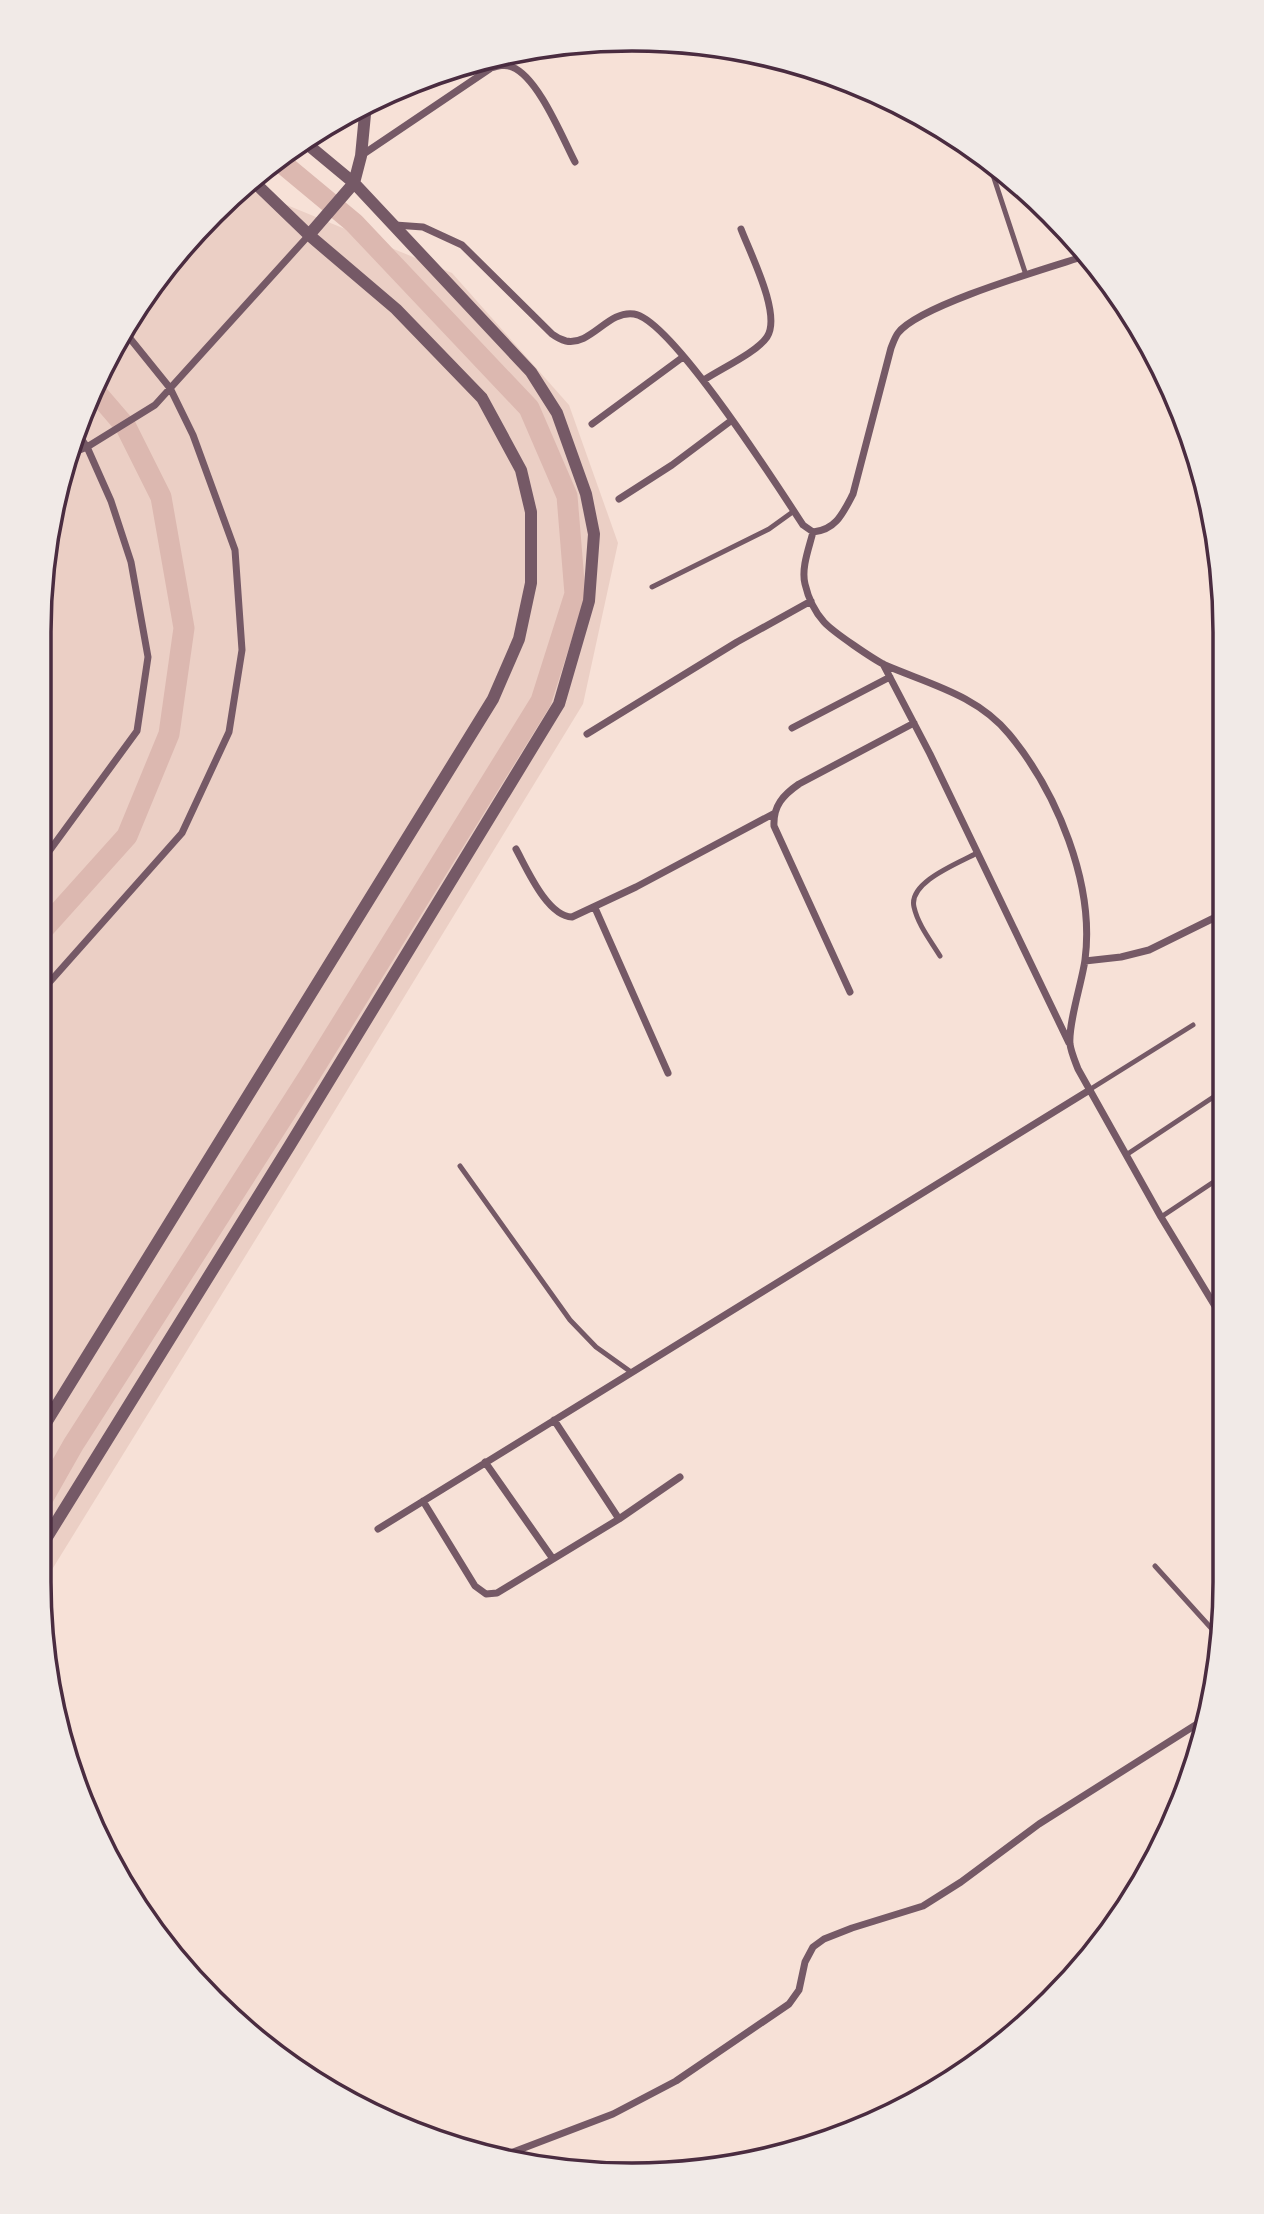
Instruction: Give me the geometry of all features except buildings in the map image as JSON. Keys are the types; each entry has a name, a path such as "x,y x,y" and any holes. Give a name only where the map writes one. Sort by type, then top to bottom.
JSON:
{"street":[{"path":"505,65 512,66 526,76 537,91 575,162"},
{"path":"361,156 489,69"},
{"path":"81,449 155,405 312,232 349,188 361,156 365,116"},
{"path":"51,1529 290,1145 559,704 589,601 593,534 586,494 557,413 531,372 391,225 310,148"},
{"path":"51,1414 493,699 519,639 531,583 531,512 521,470 482,398 396,309 259,186"},
{"path":"391,225 423,227 462,245 552,334 566,341 577,341 618,316 632,313 656,325 704,380 803,524 813,532 826,531 842,515 853,494 891,348 899,331 942,306 1077,259"},
{"path":"704,380 757,347 767,338 772,326 771,310 741,229"},
{"path":"51,980 182,833 229,732 242,650 235,550 193,435 170,388 130,339"},
{"path":"592,424 683,357"},
{"path":"619,499 672,465 732,420"},
{"path":"51,849 137,731 148,657 131,562 111,501 83,442"},
{"path":"813,532 806,559 804,582 824,623 882,663 939,685 971,702 1007,732 1033,766 1058,815 1081,876 1088,926 1085,961 1069,1043"},
{"path":"587,734 737,642 811,601"},
{"path":"882,663 914,723 1069,1043 1088,1091 1213,1303"},
{"path":"792,729 890,677"},
{"path":"516,849 542,894 556,912 564,917 572,917 595,908 773,814 787,793 799,784 914,723"},
{"path":"773,814 774,826 850,992"},
{"path":"595,908 668,1073"},
{"path":"1085,961 1121,957 1149,950 1213,918"},
{"path":"378,1529 1088,1091"},
{"path":"554,1420 619,1519"},
{"path":"485,1462 553,1559"},
{"path":"423,1501 475,1586 486,1594 506,1588 619,1519 680,1476"},
{"path":"515,2151 613,2114 676,2081 789,2004 799,1990 805,1962 813,1947 824,1939 923,1906 961,1882 1040,1824 1195,1726"}],"lane":[{"path":"994,177 1026,275"},
{"path":"652,587 769,529 794,511"},
{"path":"940,957 918,919 913,904 915,892 927,881 977,853"},
{"path":"1088,1091 1193,1025"},
{"path":"1126,1155 1213,1097"},
{"path":"460,1166 570,1320 596,1347 631,1372"},
{"path":"1161,1217 1213,1182"},
{"path":"1155,1566 1211,1628"}],"shaded area":[{"path":"253,191 452,273 569,405 618,543 583,704 51,1571 51,632 56,556 62,519 82,445 95,410 129,341 171,278 195,249"}],"waterway":[{"path":"51,1484 73,1445 311,1073 541,701 575,594 567,496 529,408 354,223 285,166"},
{"path":"51,921 127,836 169,734 184,628 161,497 126,427 101,398"}]}
